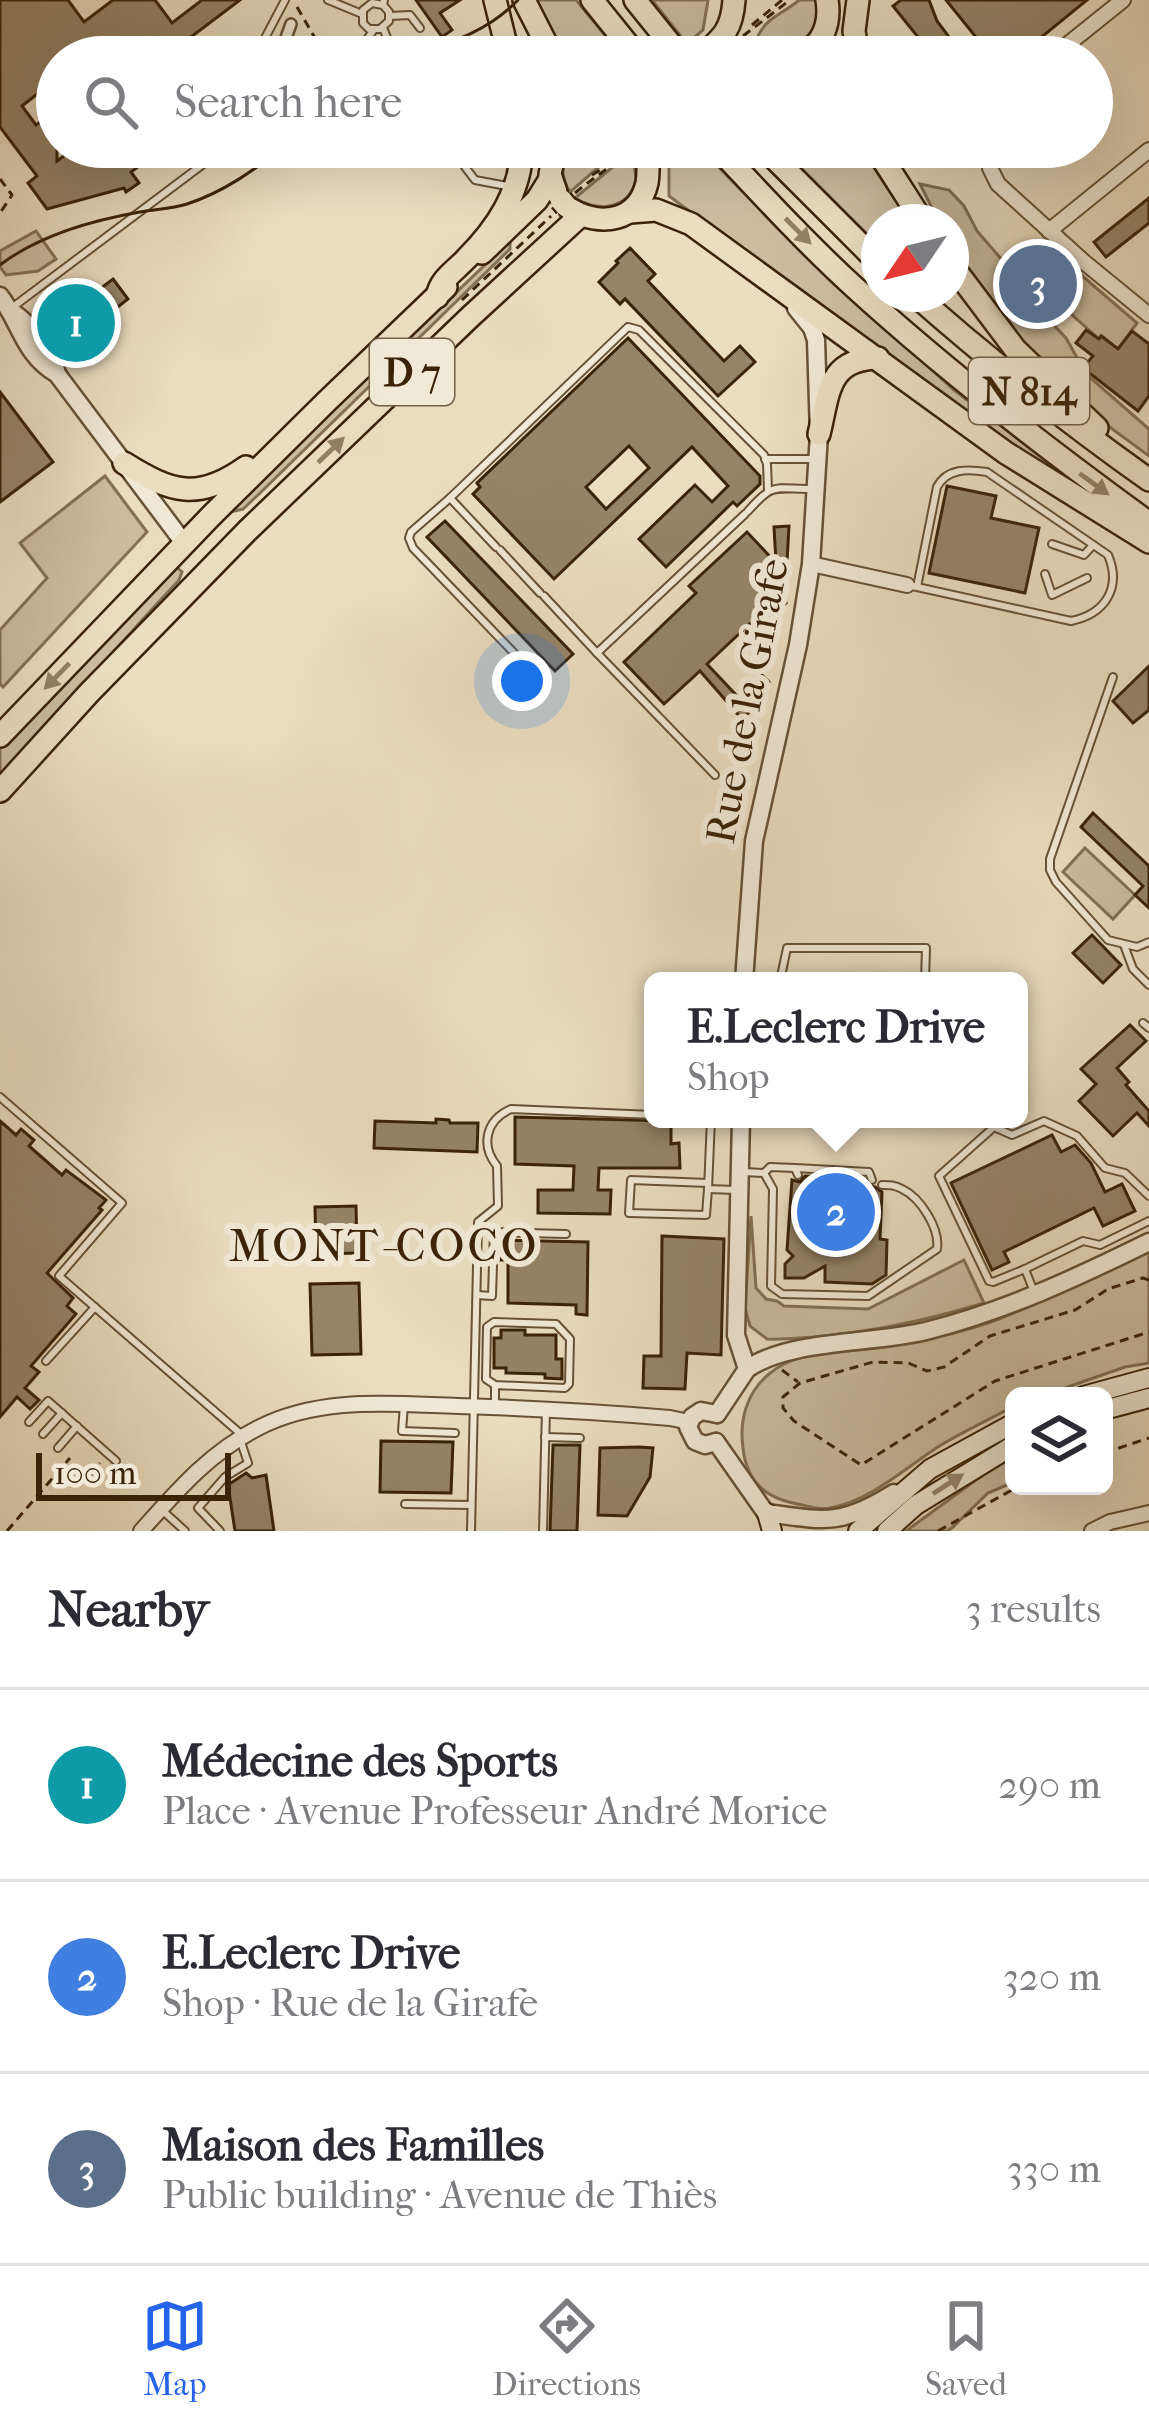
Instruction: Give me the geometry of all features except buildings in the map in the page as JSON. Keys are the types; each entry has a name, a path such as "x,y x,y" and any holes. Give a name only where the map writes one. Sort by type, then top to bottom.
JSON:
{"main road":[{"path":"495,0 504,36"},
{"path":"524,0 542,36"},
{"path":"592,0 621,36"},
{"path":"635,0 664,36"},
{"path":"725,36 734,0"},
{"path":"855,36 858,0"},
{"path":"822,36 830,3"},
{"path":"436,297 439,285 499,220 515,188 518,168"},
{"path":"550,168 550,179 571,202 607,220 656,210 691,224 1006,453 1149,542"},
{"path":"630,212 645,189 646,168"},
{"name":"N 814","path":"738,168 852,285 939,361 1149,523"},
{"path":"784,168 861,245"},
{"path":"888,168 912,204"},
{"path":"899,168 914,204"},
{"name":"D 7","path":"0,736 184,543 537,200 550,179"},
{"name":"D 7","path":"0,791 88,693 247,532 470,317 571,202"},
{"path":"969,288 1015,350 1086,419 1149,470"},
{"name":"N 814","path":"934,312 1086,436 1149,480"},
{"path":"819,434 830,385 841,368 859,359 878,358"},
{"path":"124,463 175,489 207,488 230,478 326,402"},
{"path":"88,693 108,661 177,588 185,569 184,543 220,542 247,532"},
{"path":"1113,1388 1149,1378"},
{"path":"1113,1408 1149,1398"},
{"path":"858,1531 930,1469 1005,1428"},
{"path":"887,1531 916,1505 1005,1450"}],"street":[{"path":"1078,36 1123,0"},
{"path":"288,36 292,24"},
{"path":"1048,231 1149,150"},
{"path":"991,168 994,179 1048,231 1149,315"},
{"name":"Rue de la Girafe","path":"745,972 754,841 798,645 811,564 818,460 815,340 787,291"},
{"path":"3,307 20,336 44,367 57,374 184,543"},
{"path":"811,564 912,586"},
{"path":"741,1128 736,1335 747,1369"},
{"path":"717,1414 747,1369 766,1358 913,1334 990,1313 1149,1242"},
{"path":"141,1531 205,1463 241,1438 272,1421 324,1407 546,1409 689,1422"},
{"path":"701,1411 717,1414 723,1425 720,1437 705,1445 695,1442 689,1422 701,1411"},
{"path":"716,1442 772,1525"},
{"path":"772,1525 827,1521 858,1513 930,1469"},
{"path":"1094,1530 1149,1513"},
{"path":"772,1525 786,1523 793,1531"}],"lane":[{"path":"266,36 285,0"},
{"path":"328,0 362,14"},
{"path":"383,28 366,26 362,14 372,2 383,2 389,16 383,28 386,36"},
{"path":"389,16 410,16 420,28"},
{"path":"369,36 373,30"},
{"path":"3,307 197,168"},
{"path":"466,168 475,180 515,188"},
{"path":"540,680 413,548 411,532 628,327 639,330 765,459 768,490"},
{"path":"765,459 818,460"},
{"path":"969,470 987,472 1108,556 1114,568 1100,610 1072,621 912,586 937,487 950,473 969,470"},
{"path":"597,652 768,490 816,490"},
{"path":"450,498 716,775"},
{"path":"1052,544 1084,555 1093,545"},
{"path":"1045,574 1052,595 1087,578"},
{"path":"1113,677 1050,870 1108,940 1137,947 1149,942"},
{"path":"1124,946 1132,969 1149,985"},
{"path":"781,972 787,948 926,948 926,972"},
{"path":"0,1097 122,1203 59,1276 241,1438 248,1463 225,1477 198,1508 220,1531"},
{"path":"471,1531 478,1222 497,1206 497,1166 488,1149 489,1128 511,1109 644,1114"},
{"path":"998,1128 1012,1136 1044,1121 1077,1136 1105,1168 1125,1172 1149,1196"},
{"path":"711,1128 708,1186 706,1215 629,1213 631,1180 708,1186 740,1181 770,1167 797,1172 869,1172 872,1180"},
{"path":"992,1128 939,1175 989,1281 1083,1241 1100,1245 1149,1222"},
{"path":"764,1173 773,1189 771,1286 782,1294 868,1296 937,1249 936,1230 911,1196 882,1185"},
{"path":"476,1295 491,1296 494,1232 566,1234"},
{"path":"1025,1268 1036,1296"},
{"path":"46,1361 94,1307"},
{"path":"494,1322 556,1324 571,1339 565,1388 495,1385 486,1378 488,1327 494,1322"},
{"path":"495,1385 495,1407"},
{"path":"29,1422 48,1401 116,1461"},
{"path":"404,1405 402,1431 455,1433"},
{"path":"543,1531 546,1409"},
{"path":"43,1434 62,1413"},
{"path":"58,1448 77,1426"},
{"path":"545,1437 580,1438"},
{"path":"405,1504 471,1505"},
{"path":"160,1509 185,1531"}],"path":[{"path":"752,28 782,0"},
{"path":"741,36 790,0"},
{"path":"297,7 314,36"},
{"path":"571,202 608,168"},
{"path":"0,179 12,195 0,213"},
{"path":"1149,1280 1108,1289 1076,1310 990,1336 944,1367 927,1371 908,1363 873,1362 800,1383 783,1397 783,1408 794,1421 860,1465 995,1382 1149,1332"},
{"path":"780,1369 800,1383"},
{"path":"1113,1450 1149,1438"},
{"path":"90,1475 108,1454"},
{"path":"7,1531 70,1458"},
{"path":"938,1531 1005,1494"}],"shaded area":[{"path":"536,0 576,0 606,36 554,36"},
{"path":"652,0 708,0 703,30 696,36 681,36"},
{"path":"799,0 817,0 816,24 807,36 758,36 775,16"},
{"path":"563,168 598,168 570,192"},
{"path":"612,168 634,168 631,192 618,203 591,205 575,198"},
{"path":"669,168 719,168 861,304 861,312 869,312 954,390 1106,505 974,421 669,196"},
{"path":"801,168 874,168 898,204 861,204 861,228"},
{"path":"920,184 949,190 962,204 930,204"},
{"path":"969,216 1031,301 1066,338 1086,374 1149,429 1149,456 1111,428 1037,359 970,278"},
{"path":"36,231 56,259 38,271 6,275 0,267 0,251"},
{"path":"510,241 510,249 259,494 243,509 225,513"},
{"path":"1073,268 1137,323 1118,349 1070,313 1058,294 1059,283"},
{"path":"105,476 147,532 3,687 0,630 47,578 20,543"},
{"path":"173,564 182,572 179,580 0,779 0,746"},
{"path":"1085,848 1135,895 1113,919 1063,872"},
{"path":"751,1216 756,1288 766,1299 784,1306 868,1309 964,1260 984,1303 879,1329 767,1339 750,1326 745,1308"},
{"path":"1149,1250 1149,1363 1068,1387 1005,1387 1005,1411 845,1504 820,1508 780,1499 749,1472 742,1438 746,1407 761,1381 780,1366 806,1356 953,1333 1056,1295"},
{"path":"1005,1461 1005,1486 988,1493 953,1527 906,1531"}],"tram line":[{"path":"464,36 518,0"},
{"path":"0,265 67,231 201,199 255,168"}],"place":[{"name":"Maison des Familles","path":"1038,284"},
{"name":"Médecine des Sports","path":"76,323"},
{"name":"E.Leclerc Drive","path":"836,1212"}],"district":[{"name":"MONT-COCO","path":"384,1245"}]}
